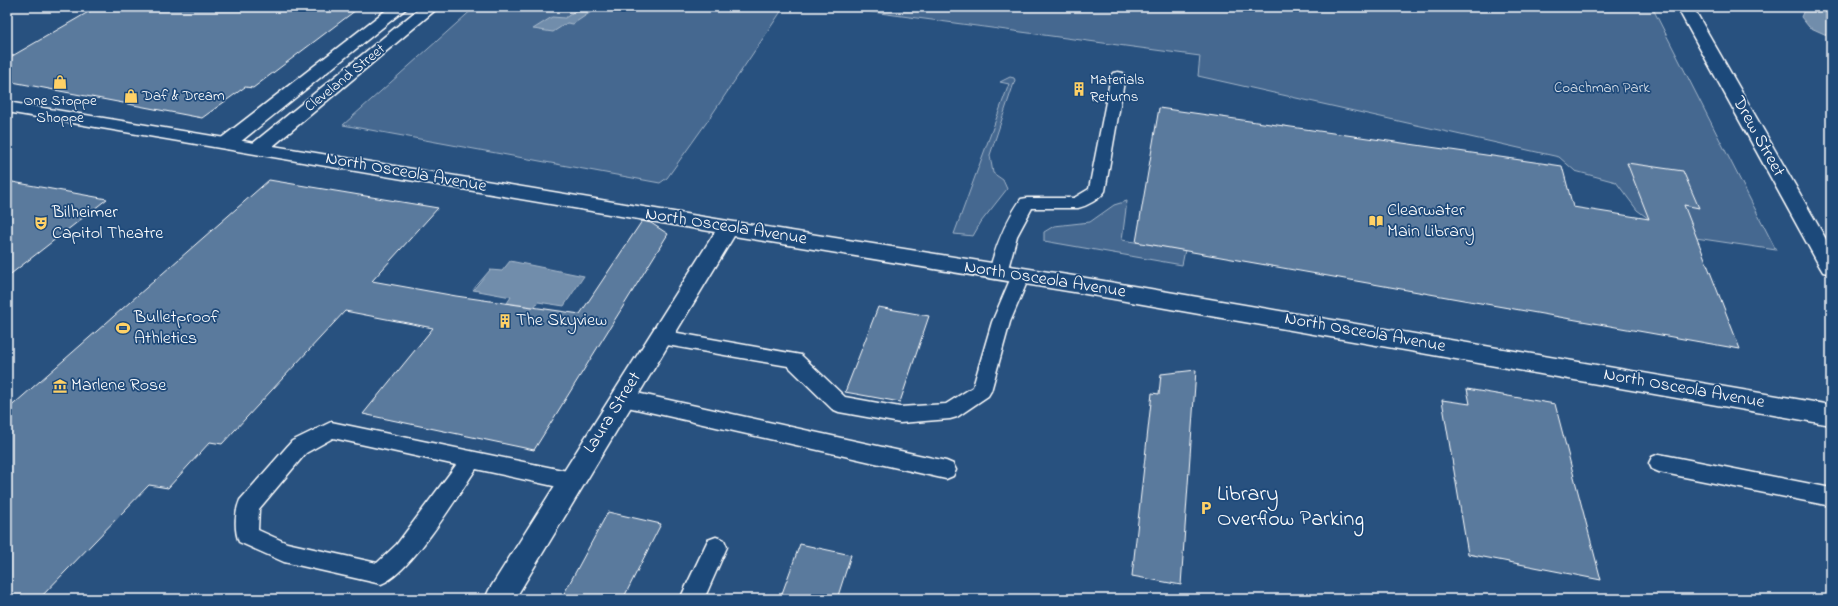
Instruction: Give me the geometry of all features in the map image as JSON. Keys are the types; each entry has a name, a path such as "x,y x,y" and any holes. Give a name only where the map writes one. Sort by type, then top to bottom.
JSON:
{"street":[{"name":"Cleveland Street","path":"227,143 400,7"},
{"name":"Cleveland Street","path":"259,148 431,7"},
{"name":"Drew Street","path":"1685,7 1831,267"},
{"name":"North Osceola Avenue","path":"8,108 259,148 728,228 1021,275 1626,378 1831,415"},
{"name":"Laura Street","path":"499,599 728,228"}],"lane":[{"path":"998,272 1009,233 1016,217 1027,203 1078,203 1097,191 1118,76"},
{"path":"660,337 794,360 839,404 900,415 950,411 981,391 1001,322 1021,275"},
{"path":"623,398 946,470"},
{"path":"471,460 405,551 381,574 284,552 247,535 248,506 299,448 331,430 572,481"},
{"path":"1659,463 1831,497"},
{"path":"692,599 716,547"}],"green space":[{"path":"475,7 784,7 709,119 667,178 660,183 343,125"},
{"name":"Coachman Park","path":"835,7 1652,7 1776,250 1669,234 1637,210 1616,182 1575,171 1559,157 1198,76 1200,56"},
{"path":"1010,77 1014,78 1015,80 990,155 993,173 1003,180 1007,189 981,222 973,236 954,234 1009,84 1000,82"},
{"path":"1127,201 1122,240 1185,250 1182,265 1044,241 1044,232 1054,226 1090,222 1114,205"}],"shaded area":[{"path":"581,7 597,8 573,24 567,23 553,32 533,29 552,17 565,18"},
{"path":"1820,7 1831,8 1831,37 1809,27 1801,17 1804,10"},
{"path":"510,261 584,276 564,306 538,302 534,307 507,303 511,297 473,290 490,270 502,271"}],"building":[{"path":"97,7 360,7 253,88 245,87 202,118 7,81 7,59"},
{"name":"Clearwater Main Library","path":"1159,108 1562,166 1573,207 1649,219 1627,163 1683,171 1699,208 1684,205 1740,349 1136,242"},
{"path":"269,180 438,208 372,281 456,296 580,314 642,221 651,223 668,234 534,450 363,414 433,328 345,311 222,444 210,442 168,488 149,485 39,599 7,599 7,410"},
{"name":"Bilheimer Capitol Theatre","path":"7,181 107,199 7,277"},
{"path":"878,307 929,316 900,402 845,392"},
{"path":"1196,370 1181,585 1132,576 1152,393 1159,394 1161,374"},
{"path":"1467,389 1555,404 1601,580 1468,554 1442,400 1470,404"},
{"path":"608,512 661,524 623,599 561,599"},
{"path":"800,544 851,555 837,599 780,599"}],"place":[{"name":"One Stoppe Shoppe","path":"60,82"},
{"name":"Materials Returns","path":"1079,89"},
{"name":"Daf & Dream","path":"131,96"},
{"name":"Clearwater Main Library","path":"1376,221"},
{"name":"Bilheimer Capitol Theatre","path":"41,223"},
{"name":"The Skyview","path":"505,321"},
{"name":"Bulletproof Athletics","path":"123,328"},
{"name":"Marlene Rose","path":"60,386"},
{"name":"Library Overflow Parking","path":"1206,508"}]}
